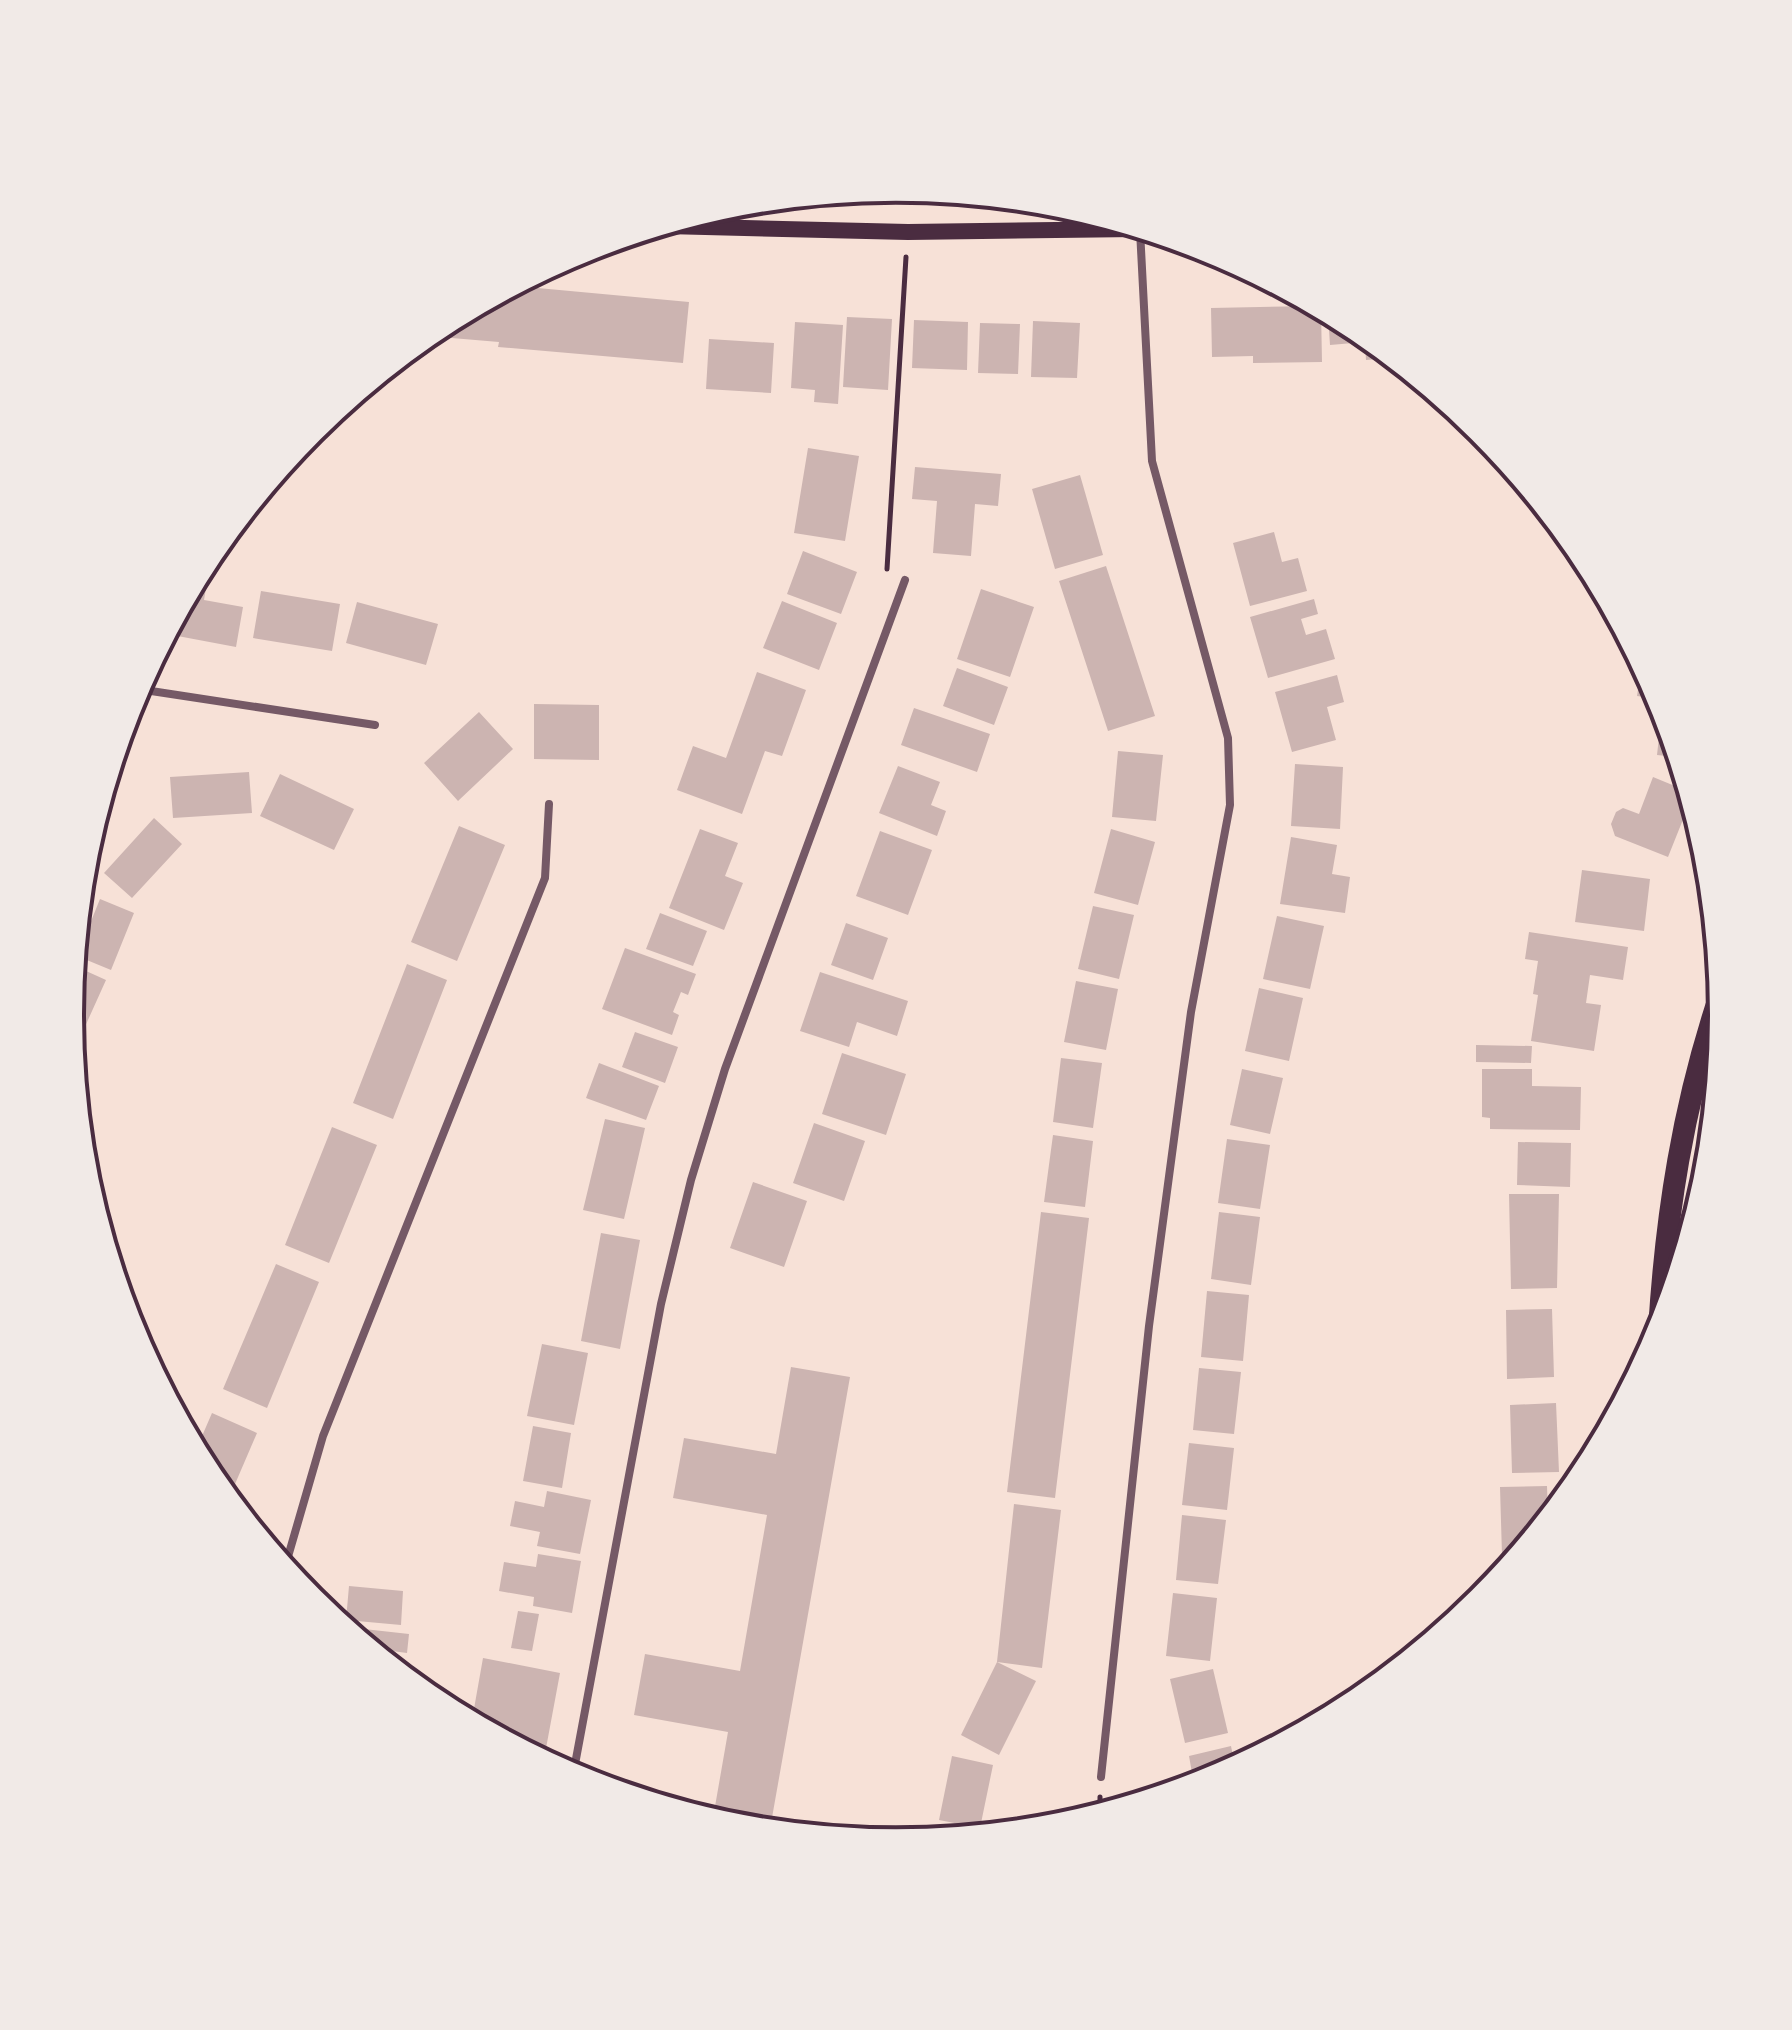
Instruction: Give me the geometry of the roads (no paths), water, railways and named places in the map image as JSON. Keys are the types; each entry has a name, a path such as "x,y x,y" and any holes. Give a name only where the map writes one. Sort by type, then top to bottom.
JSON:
{"highway":[{"path":"1664,1278 1677,1155 1688,1101 1707,1038"}],"main road":[{"path":"704,227 908,232 1103,230"}],"street":[{"path":"1101,1777 1151,1311 1191,1012 1230,805 1228,738 1152,461 1139,241"},
{"path":"576,1761 661,1304 691,1180 725,1069 905,580"},
{"path":"152,691 375,725"},
{"path":"289,1553 323,1436 545,878 549,804"}]}
